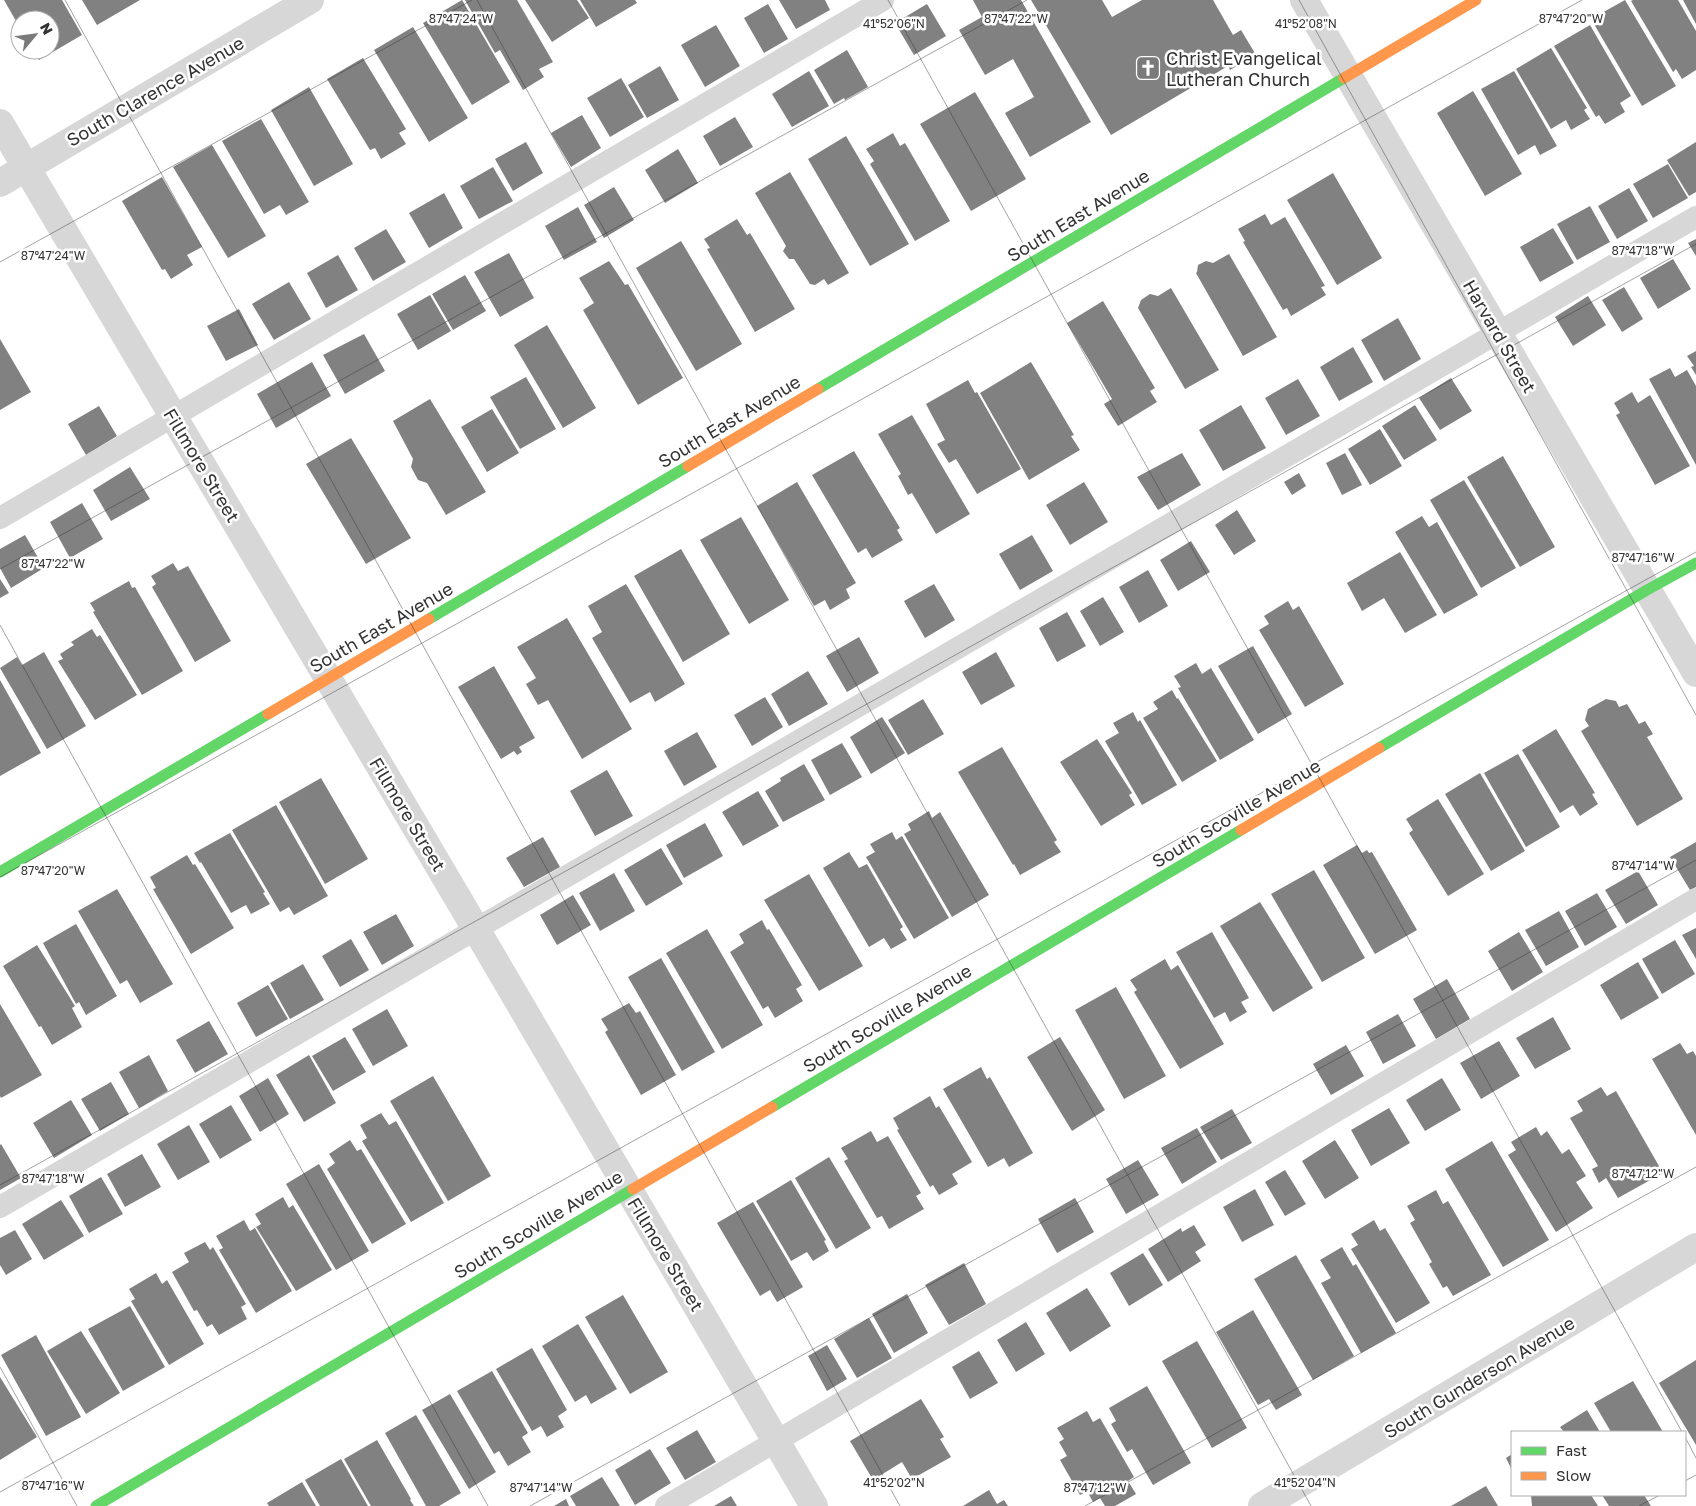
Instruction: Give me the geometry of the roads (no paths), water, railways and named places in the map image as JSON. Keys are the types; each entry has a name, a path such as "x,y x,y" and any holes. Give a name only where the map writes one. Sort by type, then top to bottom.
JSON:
{"street":[{"name":"South Clarence Avenue","path":"0,183 310,0"},
{"name":"Harvard Street","path":"1304,0 1696,672"},
{"name":"South East Avenue","path":"0,872 1476,0"},
{"name":"Fillmore Street","path":"0,123 814,1506"},
{"name":"South Scoville Avenue","path":"96,1506 1647,590 1696,563"},
{"name":"South Gunderson Avenue","path":"1262,1506 1696,1247"}],"lane":[{"path":"0,518 883,0"},
{"path":"0,1208 1696,217"},
{"path":"666,1506 1696,899"}],"place":[{"name":"Christ Evangelical Lutheran Church","path":"1148,68"}]}
